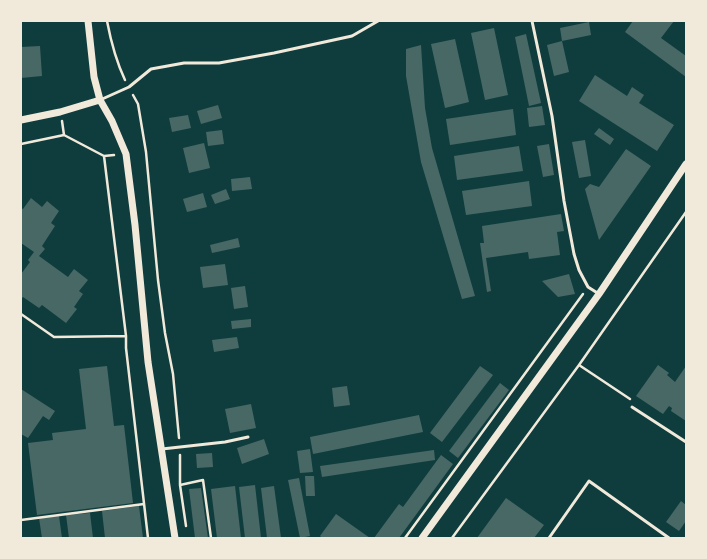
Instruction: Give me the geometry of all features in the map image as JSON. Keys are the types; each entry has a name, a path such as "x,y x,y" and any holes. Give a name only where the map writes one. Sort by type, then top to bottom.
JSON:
{"street":[{"path":"88,21 94,77 100,100 112,121 126,154 148,362 175,538"},
{"path":"21,120 60,112 100,100"},
{"path":"422,538 599,294 686,164"}],"lane":[{"path":"100,100 129,87 151,69 184,63 219,63 274,53 352,36 378,21"},
{"path":"532,21 552,116 564,201 574,254 579,270 588,287 599,294"},
{"path":"632,407 686,442"},
{"path":"162,449 225,442 248,437"},
{"path":"549,538 589,481 669,538"}],"path":[{"path":"107,21 112,46 118,65 138,104 146,152 157,273 165,332 173,374 180,447 180,485 186,530"},
{"path":"21,144 64,135 104,156 146,152"},
{"path":"104,156 126,336 126,348 148,538"},
{"path":"452,538 578,365 686,212"},
{"path":"405,538 588,287"},
{"path":"21,314 54,337 126,336"},
{"path":"180,485 203,480 211,538"},
{"path":"21,520 144,504"}],"building":[{"path":"633,21 674,21 661,38 686,56 686,77 625,32"},
{"path":"589,22 591,35 562,41 560,28"},
{"path":"494,28 508,95 485,100 471,33"},
{"path":"526,34 541,103 529,106 515,37"},
{"path":"455,39 469,102 445,108 431,44"},
{"path":"562,41 569,72 554,76 547,45"},
{"path":"421,45 425,108 432,148 475,296 462,299 421,162 406,76 406,49"},
{"path":"40,46 42,76 21,78 21,47"},
{"path":"595,75 627,96 632,87 644,95 639,103 674,125 657,151 579,101"},
{"path":"218,105 222,118 201,124 197,111"},
{"path":"542,106 545,125 529,127 527,108"},
{"path":"513,109 516,135 450,145 446,119"},
{"path":"188,115 191,128 172,132 169,118"},
{"path":"599,128 614,139 610,145 594,134"},
{"path":"222,130 224,144 208,146 206,132"},
{"path":"585,140 591,176 579,178 572,142"},
{"path":"204,143 210,168 189,173 183,148"},
{"path":"549,144 554,175 543,177 537,146"},
{"path":"519,146 523,171 457,180 454,156"},
{"path":"626,149 651,166 599,240 585,189 590,184 599,187"},
{"path":"250,177 252,189 232,191 231,179"},
{"path":"529,181 532,206 466,215 462,191"},
{"path":"226,189 230,199 215,204 211,195"},
{"path":"203,193 207,207 187,212 183,199"},
{"path":"31,198 42,207 47,201 59,211 51,223 55,226 42,246 45,249 39,256 68,277 74,269 88,280 79,291 83,294 74,307 77,309 66,323 42,305 39,308 23,297 21,298 21,274 30,262 28,260 34,252 21,243 21,208 23,209"},
{"path":"561,214 564,231 557,232 560,255 529,259 528,252 486,258 491,291 487,292 480,243 484,243 482,226"},
{"path":"238,238 240,247 212,253 210,245"},
{"path":"225,264 228,285 203,288 200,267"},
{"path":"569,274 575,294 558,297 542,281"},
{"path":"245,286 248,307 234,309 231,288"},
{"path":"251,319 251,327 232,329 231,321"},
{"path":"237,337 239,348 214,352 212,340"},
{"path":"658,365 669,373 667,375 675,382 686,366 686,421 671,411 672,408 669,406 663,414 636,396"},
{"path":"107,366 114,426 124,425 133,503 37,515 28,443 53,440 52,433 86,429 79,369"},
{"path":"480,366 493,375 442,442 430,433"},
{"path":"500,383 509,390 458,458 449,451"},
{"path":"347,386 350,405 334,407 332,388"},
{"path":"21,389 55,411 49,420 43,416 28,438 21,434"},
{"path":"251,404 256,428 230,433 225,409"},
{"path":"419,415 423,432 313,454 310,437"},
{"path":"264,439 269,454 242,464 237,448"},
{"path":"310,449 313,472 300,473 297,451"},
{"path":"434,450 435,460 322,477 320,466"},
{"path":"212,453 213,467 197,468 196,454"},
{"path":"441,455 453,464 399,538 374,538 399,504 403,507"},
{"path":"305,476 314,476 315,496 306,496"},
{"path":"299,478 310,536 300,538 288,480"},
{"path":"255,485 261,538 245,538 239,487"},
{"path":"235,486 241,538 217,538 211,489"},
{"path":"274,486 281,538 267,538 261,488"},
{"path":"201,488 208,538 195,538 189,489"},
{"path":"506,498 544,525 534,538 477,538"},
{"path":"681,501 686,505 686,521 679,531 666,522"},
{"path":"139,506 143,538 105,538 102,511"},
{"path":"90,513 93,538 69,538 66,515"},
{"path":"336,514 370,538 322,538 320,536"},
{"path":"59,516 62,538 42,538 39,518"}]}
